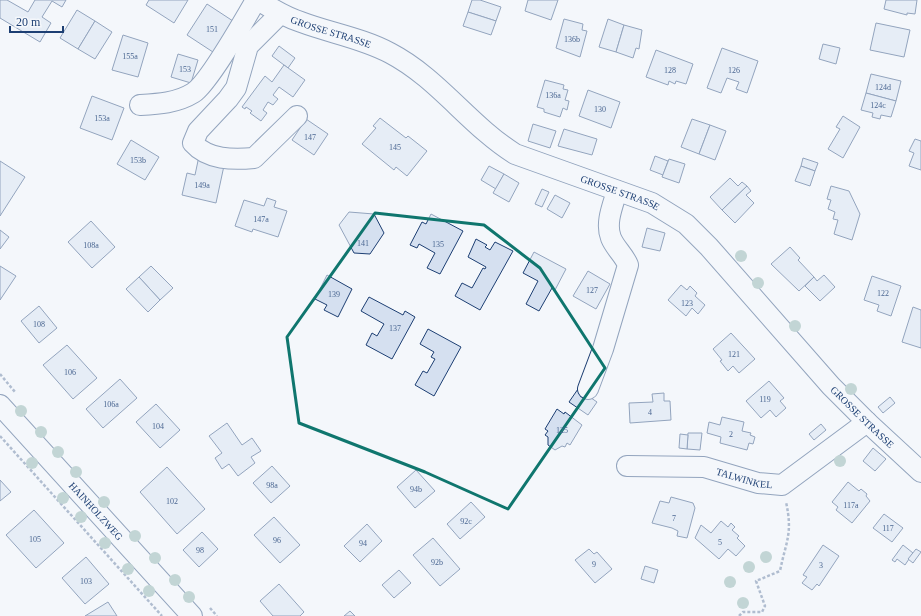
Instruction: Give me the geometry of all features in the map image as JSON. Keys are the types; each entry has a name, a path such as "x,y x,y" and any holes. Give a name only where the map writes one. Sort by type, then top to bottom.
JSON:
{"street":[{"name":"GROSSE STRASSE","path":"257,0 280,14 390,53 433,83 492,137 515,154 652,203 686,224 714,252 832,386 867,422 921,472"},
{"path":"140,105 169,103 194,93 208,76 257,0"},
{"path":"280,14 248,46 236,88 228,99 198,131 193,142 199,149 225,159 254,158 297,116"},
{"path":"588,389 603,349 628,265 625,257 611,238 609,230 610,217 617,191"},
{"name":"HAINHOLZWEG","path":"0,405 192,616"},
{"name":"TALWINKEL","path":"627,466 704,468 758,483 782,485 867,422"}],"path":[{"path":"0,436 162,616"},
{"path":"739,616 743,612 762,612 765,606 756,581 780,571 788,543 790,521 782,485"}],"highlighted area":[{"path":"375,213 484,225 540,268 605,368 508,509 425,472 299,423 287,337"}],"building":[{"path":"0,0 7,0 28,12 35,0 66,0 62,7 52,1 42,17 51,23 40,42 0,18"},
{"path":"149,0 188,0 174,23 146,5"},
{"path":"472,0 480,0 501,7 496,21 468,12"},
{"path":"528,0 558,0 551,20 525,11"},
{"path":"886,0 917,0 915,14 907,13 907,15 884,9"},
{"path":"207,4 236,23 216,54 187,35"},
{"path":"77,10 95,21 78,49 60,38"},
{"path":"468,12 496,21 491,35 463,26"},
{"path":"564,19 583,24 582,30 587,31 580,57 556,48"},
{"path":"608,19 624,25 616,52 599,47"},
{"path":"95,21 112,32 95,59 78,49"},
{"path":"876,23 910,30 904,57 870,50"},
{"path":"624,25 642,30 639,49 636,48 633,58 616,52"},
{"path":"123,35 148,43 138,77 112,70"},
{"path":"823,44 840,48 836,64 819,59"},
{"path":"279,46 295,58 288,68 272,56"},
{"path":"722,48 758,61 747,93 736,89 739,82 727,78 721,93 707,88"},
{"path":"656,50 693,64 686,84 676,81 675,84 669,81 668,85 646,77"},
{"path":"178,54 198,60 191,83 171,77"},
{"path":"284,65 305,80 293,97 279,87 273,95 278,99 273,105 268,102 263,110 267,113 261,121 250,113 252,111 246,107 245,109 242,107 265,76 272,82"},
{"path":"871,74 901,81 896,101 866,93"},
{"path":"545,80 564,85 563,89 568,90 565,100 569,101 567,110 563,108 560,117 544,112 544,109 537,107"},
{"path":"588,90 620,102 611,128 579,116"},
{"path":"866,93 896,101 891,117 881,115 880,119 872,117 873,113 861,110"},
{"path":"92,96 124,108 112,140 80,128"},
{"path":"843,116 860,127 843,158 828,149 840,129 836,127"},
{"path":"380,118 406,138 408,136 427,151 407,176 396,167 394,170 362,144 376,128 373,126"},
{"path":"306,119 328,134 314,155 292,140"},
{"path":"692,119 710,125 699,154 681,147"},
{"path":"533,124 556,131 550,148 528,141"},
{"path":"710,125 726,131 715,160 699,154"},
{"path":"564,129 597,139 592,155 558,146"},
{"path":"915,139 921,141 921,170 909,166 914,153 909,151"},
{"path":"131,140 159,157 145,180 117,164"},
{"path":"199,156 225,161 216,203 182,195 187,173 195,175"},
{"path":"655,156 668,161 663,175 650,170"},
{"path":"803,158 818,163 815,171 801,166"},
{"path":"669,159 685,164 679,183 662,177"},
{"path":"0,161 25,177 0,216"},
{"path":"489,166 504,174 496,189 481,180"},
{"path":"801,166 815,171 810,186 795,181"},
{"path":"504,174 519,183 509,202 493,193"},
{"path":"730,178 738,186 742,182 747,186 722,210 710,197"},
{"path":"747,186 751,191 746,195 754,203 735,223 722,210"},
{"path":"831,186 849,191 860,214 852,240 834,234 838,220 833,219 835,212 828,209 831,200 827,199"},
{"path":"542,189 549,192 542,207 535,204"},
{"path":"555,195 570,203 562,218 547,209"},
{"path":"267,198 276,201 274,207 287,211 278,237 253,229 252,232 235,226 244,200 264,206"},
{"path":"349,212 374,214 384,233 370,254 354,253 339,225"},
{"path":"431,214 463,231 440,274 427,268 435,253 419,244 417,248 410,245 422,222 426,224"},
{"path":"91,221 115,247 92,268 68,242"},
{"path":"647,228 665,233 660,251 642,247"},
{"path":"0,230 9,237 0,249"},
{"path":"476,239 487,245 485,247 490,250 495,242 513,251 480,310 455,296 462,283 472,288 483,268 485,269 486,267 468,257"},
{"path":"790,247 800,258 798,260 814,277 799,291 771,264"},
{"path":"534,252 566,269 555,290 552,288 539,311 526,304 538,281 523,273"},
{"path":"0,266 16,276 0,300"},
{"path":"151,266 173,288 160,300 139,277"},
{"path":"588,271 610,284 596,309 573,296"},
{"path":"327,275 352,289 338,317 324,310 327,305 315,299"},
{"path":"824,275 835,287 820,301 805,286 814,277 817,281"},
{"path":"872,276 901,286 891,316 877,311 879,305 864,300"},
{"path":"139,277 160,300 148,312 126,289"},
{"path":"681,285 687,290 690,286 697,293 695,296 705,305 698,314 692,308 686,316 668,300"},
{"path":"369,297 403,315 405,311 415,317 392,359 366,345 372,333 377,336 384,324 361,311"},
{"path":"39,306 57,328 39,343 21,321"},
{"path":"913,307 921,310 921,348 902,342"},
{"path":"428,329 461,347 434,396 415,385 423,371 427,373 435,359 431,357 434,352 420,344"},
{"path":"731,333 755,359 739,373 733,366 728,371 720,361 722,360 713,349"},
{"path":"67,345 97,378 73,399 43,365"},
{"path":"120,379 137,398 103,428 86,409"},
{"path":"769,381 784,398 780,401 786,408 776,417 770,410 761,418 746,401"},
{"path":"578,389 597,402 588,415 569,402"},
{"path":"664,393 664,401 670,401 671,420 630,423 629,403 653,402 652,394"},
{"path":"890,397 895,403 883,413 878,407"},
{"path":"156,404 180,430 160,448 136,422"},
{"path":"557,409 564,414 565,412 582,425 570,445 567,443 565,447 562,446 555,450 548,445 548,437 545,435 548,431 545,429"},
{"path":"722,417 744,422 742,431 751,433 750,435 755,437 753,444 749,443 747,450 720,443 721,437 707,433 709,422 720,425"},
{"path":"227,423 242,445 252,438 261,451 251,457 255,463 238,476 229,464 222,469 215,458 222,453 209,436"},
{"path":"821,424 826,430 814,440 809,434"},
{"path":"688,433 702,433 700,450 687,449"},
{"path":"680,434 688,435 687,449 679,448"},
{"path":"873,448 886,459 875,471 863,461"},
{"path":"272,466 290,486 271,503 253,483"},
{"path":"167,467 205,509 177,534 140,492"},
{"path":"416,470 435,491 415,508 397,487"},
{"path":"0,480 11,492 0,501"},
{"path":"848,482 859,491 861,489 867,494 866,496 870,501 852,523 836,510 838,507 832,502"},
{"path":"671,497 693,503 695,508 687,538 677,536 678,531 672,528 652,523 660,501 669,503"},
{"path":"471,502 485,517 460,539 447,524"},
{"path":"34,510 64,543 36,568 6,535"},
{"path":"884,514 903,528 892,542 873,528"},
{"path":"274,517 300,545 280,563 254,535"},
{"path":"721,521 728,527 731,523 735,527 732,530 739,536 737,538 745,546 736,556 728,549 719,559 695,538 701,525 711,533"},
{"path":"367,524 382,541 360,562 344,546"},
{"path":"202,532 218,549 199,567 183,550"},
{"path":"433,538 460,569 440,586 413,555"},
{"path":"823,545 839,556 819,586 817,584 812,590 802,583 807,577 803,575"},
{"path":"903,545 913,553 905,565 897,559 895,562 892,560"},
{"path":"589,549 594,554 597,552 612,569 595,583 575,560"},
{"path":"916,549 921,552 913,563 908,559"},
{"path":"86,557 109,584 85,604 62,578"},
{"path":"645,566 658,570 654,583 641,579"},
{"path":"399,570 411,583 394,598 382,585"},
{"path":"279,584 304,612 300,616 273,616 260,601"},
{"path":"108,602 117,616 85,616"},
{"path":"350,611 355,616 344,616"}]}
